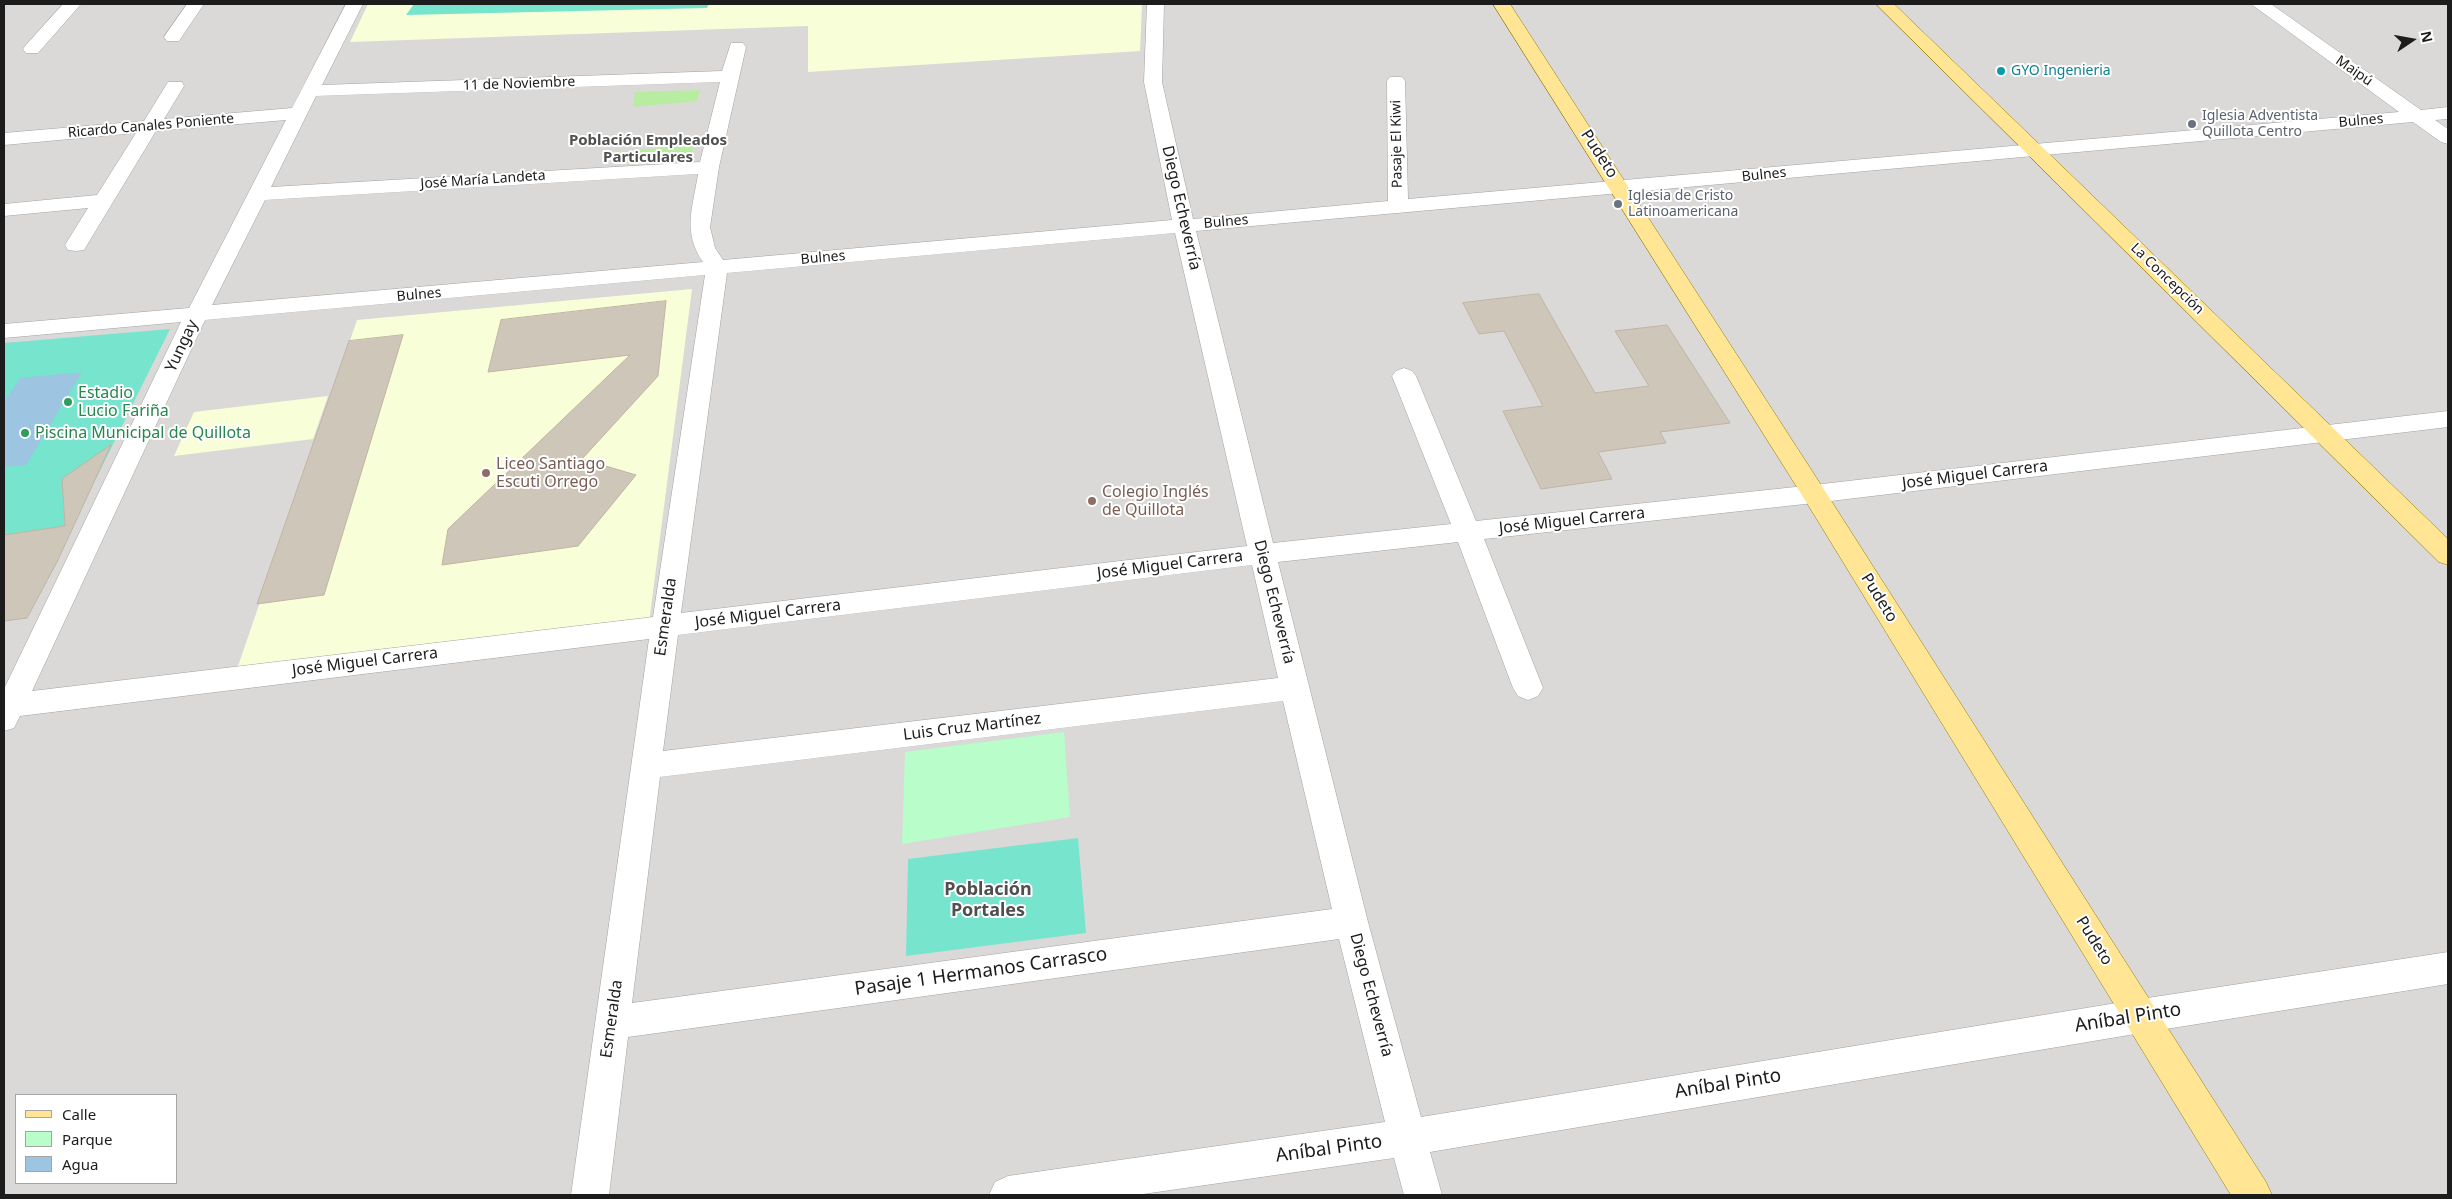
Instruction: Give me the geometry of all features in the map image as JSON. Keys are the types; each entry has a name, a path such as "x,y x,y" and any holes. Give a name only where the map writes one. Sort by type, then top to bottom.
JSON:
{"main road":[{"name":"Pudeto","path":"1501,4 1621,188 2253,1195"},
{"name":"La Concepción","path":"1885,4 2448,554"}],"street":[{"path":"32,50 72,4"},
{"path":"173,37 195,4"},
{"name":"Yungay","path":"7,712 196,315 354,4"},
{"name":"Diego Echeverría","path":"1155,4 1153,82 1184,226 1261,554 1351,922 1423,1195"},
{"name":"Maipú","path":"2260,4 2448,138"},
{"path":"717,267 704,248 700,227 709,166 737,47"},
{"name":"11 de Noviembre","path":"309,91 729,76"},
{"name":"Pasaje El Kiwi","path":"1396,80 1398,207"},
{"path":"76,245 175,86"},
{"name":"Ricardo Canales Poniente","path":"4,138 298,113"},
{"name":"Bulnes","path":"4,332 1621,188 2033,148 2448,113"},
{"name":"José María Landeta","path":"258,194 709,166"},
{"path":"4,210 103,201"},
{"name":"Esmeralda","path":"590,1195 648,766 664,626 717,267"},
{"path":"1404,376 1528,688"},
{"name":"José Miguel Carrera","path":"7,712 664,626 1261,554 1814,494 2325,432 2448,419"},
{"name":"Luis Cruz Martínez","path":"648,766 1295,688"},
{"name":"Pasaje 1 Hermanos Carrasco","path":"612,1022 1351,922"},
{"name":"Aníbal Pinto","path":"1008,1195 1409,1137 2141,1016 2448,968"}],"shaded area":[{"path":"4,4 2448,4 2448,1195 4,1195"},
{"path":"368,4 1142,4 1140,51 808,72 808,26 350,42"},
{"path":"414,4 709,4 707,8 406,15"},
{"name":"Liceo Santiago Escuti Orrego","path":"692,289 649,623 237,669 357,320"},
{"name":"Estadio Lucio Fariña","path":"170,329 73,525 4,535 4,343"},
{"path":"328,396 313,439 174,456 194,412"},
{"path":"1078,838 1086,933 906,956 908,859"}],"green space":[{"path":"700,90 697,101 633,107 635,92"},
{"path":"693,145 692,158 615,164 617,152"},
{"path":"1064,732 1070,817 902,844 905,752"}],"water":[{"name":"Piscina Municipal de Quillota","path":"82,372 26,465 4,467 4,402 20,378"}],"building":[{"path":"1539,294 1595,393 1649,386 1615,331 1667,325 1730,423 1660,432 1666,443 1598,452 1612,479 1541,489 1503,411 1543,406 1504,331 1479,334 1463,303"},
{"path":"666,301 658,376 582,459 636,475 578,546 442,565 448,529 630,355 488,372 501,320"},
{"path":"403,335 324,595 257,604 349,341"},
{"path":"111,445 57,562 27,618 4,621 4,535 65,526 62,479"}],"place":[{"name":"GYO Ingenieria","path":"2001,71"},
{"name":"Iglesia Adventista Quillota Centro","path":"2192,124"},
{"name":"Iglesia de Cristo Latinoamericana","path":"1618,204"},
{"name":"Estadio Lucio Fariña","path":"68,402"},
{"name":"Piscina Municipal de Quillota","path":"25,433"},
{"name":"Liceo Santiago Escuti Orrego","path":"486,473"},
{"name":"Colegio Inglés de Quillota","path":"1092,501"}],"district":[{"name":"Población Empleados Particulares","path":"648,150"},
{"name":"Población Portales","path":"988,900"}]}
